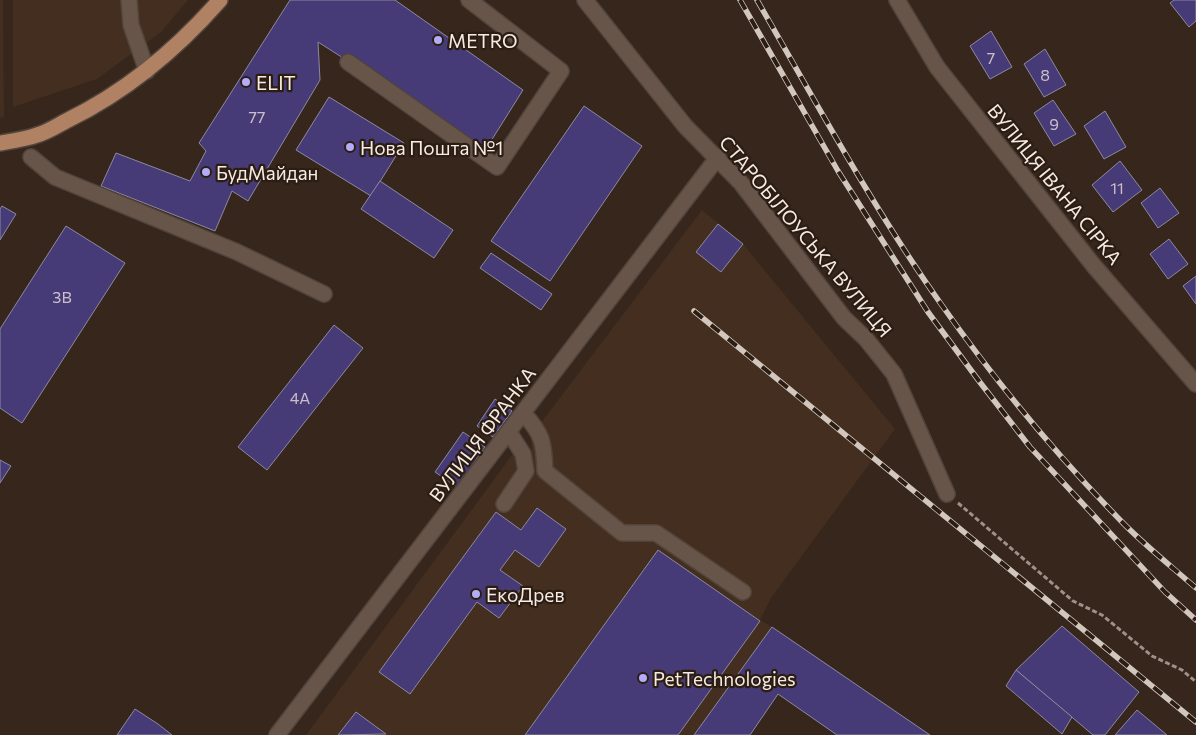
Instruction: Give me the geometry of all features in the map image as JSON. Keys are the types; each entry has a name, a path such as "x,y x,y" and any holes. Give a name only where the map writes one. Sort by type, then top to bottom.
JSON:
{"main road":[{"path":"0,143 38,135 90,109 147,70 196,27 220,0"}],"street":[{"path":"129,0 131,25 147,70"},
{"path":"348,62 497,167 561,72 469,0"},
{"name":"СТАРОБІЛОУСЬКА ВУЛИЦЯ","path":"585,0 685,126 718,157 741,183 844,318 866,339 894,374 947,494"},
{"name":"ВУЛИЦЯ ІВАНА СІРКА","path":"897,0 937,67 1094,266 1196,384"},
{"path":"31,157 56,177 236,252 324,294"},
{"name":"ВУЛИЦЯ ФРАНКА","path":"277,735 718,157"},
{"path":"523,413 537,428 544,448 546,471 622,533 656,533 743,592"},
{"path":"504,504 526,471 523,454 509,432"}],"path":[{"path":"947,494 1073,601 1102,615 1152,656 1182,670 1196,682"}],"shaded area":[{"path":"0,0 3,0 4,117 0,118"},
{"path":"13,0 188,0 161,32 97,79 13,107"},
{"path":"702,210 743,244 895,429 771,598 760,620 772,627 694,735 306,735 512,455 532,454 531,437 537,428"}],"building":[{"path":"290,0 395,0 523,90 486,149 318,42 320,80 248,201 232,191 215,231 101,186 116,153 190,181 206,151 199,143"},
{"path":"1174,0 1196,0 1196,21 1189,27 1170,3"},
{"path":"991,31 1012,67 990,79 970,46"},
{"path":"1045,49 1066,85 1044,97 1024,64"},
{"name":"Нова Пошта №1","path":"329,97 404,143 371,196 296,150"},
{"path":"1053,100 1076,134 1054,146 1034,113"},
{"path":"584,106 642,146 550,281 491,241"},
{"path":"1105,111 1126,147 1104,159 1084,126"},
{"path":"1120,161 1142,190 1113,212 1092,185"},
{"path":"380,181 453,230 434,258 361,209"},
{"path":"1160,188 1179,213 1158,228 1141,203"},
{"path":"2,206 16,214 0,240 0,209"},
{"path":"718,224 743,244 721,272 696,252"},
{"path":"66,226 125,263 22,423 0,408 0,329"},
{"path":"1169,239 1188,264 1168,279 1150,254"},
{"path":"491,253 552,294 541,310 480,268"},
{"path":"1196,276 1196,304 1183,286"},
{"path":"334,325 363,348 267,470 238,447"},
{"path":"495,399 512,411 493,437 477,426"},
{"path":"463,432 485,447 457,487 435,472"},
{"path":"0,460 11,466 0,483"},
{"name":"ЕкоДрев","path":"537,508 566,529 539,567 515,550 500,570 523,586 499,618 477,602 410,694 379,672 496,512 521,530"},
{"name":"PetTechnologies","path":"658,550 760,621 678,735 525,735"},
{"path":"1062,626 1139,692 1105,735 1093,735 1016,670"},
{"path":"772,627 930,735 837,735 778,694 750,735 694,735"},
{"path":"1016,670 1072,717 1062,734 1006,686"},
{"path":"135,709 158,724 172,735 117,735"},
{"path":"1137,710 1167,735 1115,735"},
{"path":"356,712 386,734 338,735"}],"railway":[{"path":"740,0 838,171 928,312 1030,447 1165,592 1196,620"},
{"path":"757,0 868,193 916,268 962,333 1028,418 1076,473 1133,533 1196,588"},
{"path":"694,311 1196,722"}],"place":[{"name":"METRO","path":"438,40"},
{"name":"ELIT","path":"246,82"},
{"name":"Нова Пошта №1","path":"350,147"},
{"name":"БудМайдан","path":"206,172"},
{"name":"ЕкоДрев","path":"476,594"},
{"name":"PetTechnologies","path":"643,678"}]}
